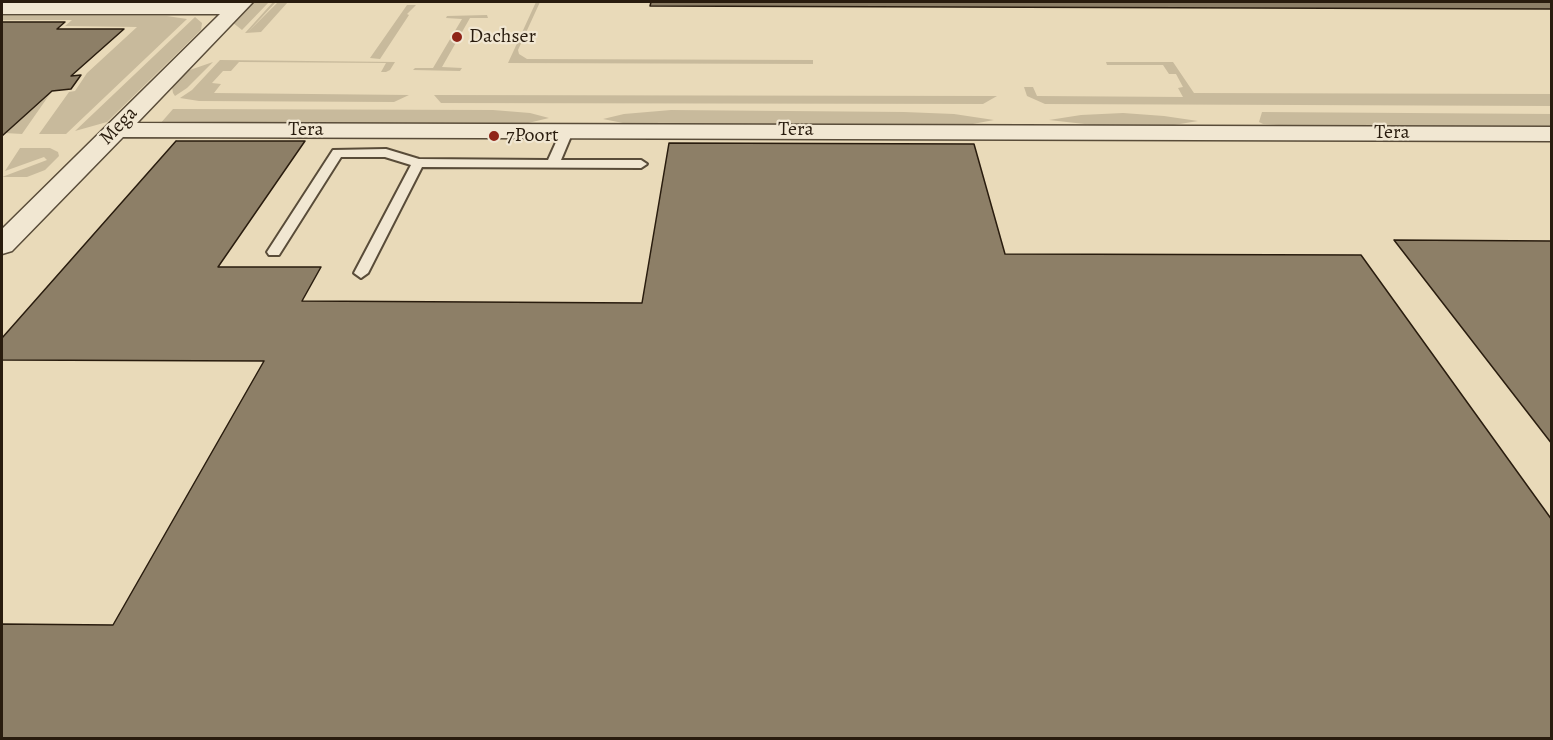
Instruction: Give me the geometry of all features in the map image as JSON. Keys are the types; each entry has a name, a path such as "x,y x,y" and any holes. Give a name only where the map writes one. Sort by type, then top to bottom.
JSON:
{"street":[{"name":"Mega","path":"2,8 239,5"},
{"name":"Mega","path":"2,245 239,5"},
{"path":"1215,108 1233,132"},
{"name":"Tera","path":"116,130 571,119 1020,120 1233,132 1551,134"}],"lane":[{"path":"553,164 571,119"},
{"path":"274,252 337,153 386,153 418,164 640,164"},
{"path":"361,273 418,164"}],"shaded area":[{"path":"253,2 269,2 242,30 232,22"},
{"path":"273,2 276,2 248,32 278,2 288,2 261,32 245,33"},
{"path":"536,2 540,2 518,50 519,54 527,59 813,60 813,64 508,63"},
{"path":"407,5 416,5 407,14 409,15 380,59 370,58"},
{"path":"487,15 488,18 470,18 442,67 462,68 460,71 413,70 433,68 462,19 446,18 447,16"},
{"path":"2,16 167,16 187,19 66,134 39,134 69,92 75,91 87,73 137,27 65,26 72,20 2,20"},
{"path":"195,17 202,23 201,30 107,122 75,131"},
{"path":"220,60 395,62 390,70 381,72 386,63 239,62 231,71 223,71 212,83 221,84 214,93 409,95 394,102 199,101 180,98 192,90"},
{"path":"213,62 187,88 175,96 172,87 184,72"},
{"path":"1106,62 1173,62 1194,93 1551,94 1551,106 1045,104 1027,96 1024,87 1033,87 1037,96 1183,97 1178,88 1183,87 1176,74 1169,74 1163,65 1107,65"},
{"path":"52,91 22,134 5,133 47,97"},
{"path":"434,95 997,96 983,104 441,103"},
{"path":"173,109 493,110 530,113 549,118 524,124 159,125"},
{"path":"671,110 904,112 954,114 994,120 962,126 643,127 603,119 624,114"},
{"path":"1262,112 1552,114 1551,130 1339,129 1263,124 1259,122"},
{"path":"1123,113 1198,121 1162,127 1120,128 1049,120 1081,115"},
{"path":"20,148 50,148 58,152 59,156 45,170 27,177 2,177 47,160 44,157 5,171"}],"building":[{"path":"651,2 1552,2 1552,9 650,6"},
{"path":"2,22 65,22 57,29 124,29 71,76 81,75 71,89 52,91 2,136"},
{"path":"176,141 305,141 218,267 321,267 302,301 642,303 669,143 974,144 1005,254 1361,255 1552,520 1552,738 2,738 2,624 113,625 264,361 2,360 2,338"},
{"path":"1394,240 1552,241 1552,444"}],"place":[{"name":"Dachser","path":"457,37"},
{"name":"7Poort","path":"494,136"}]}
